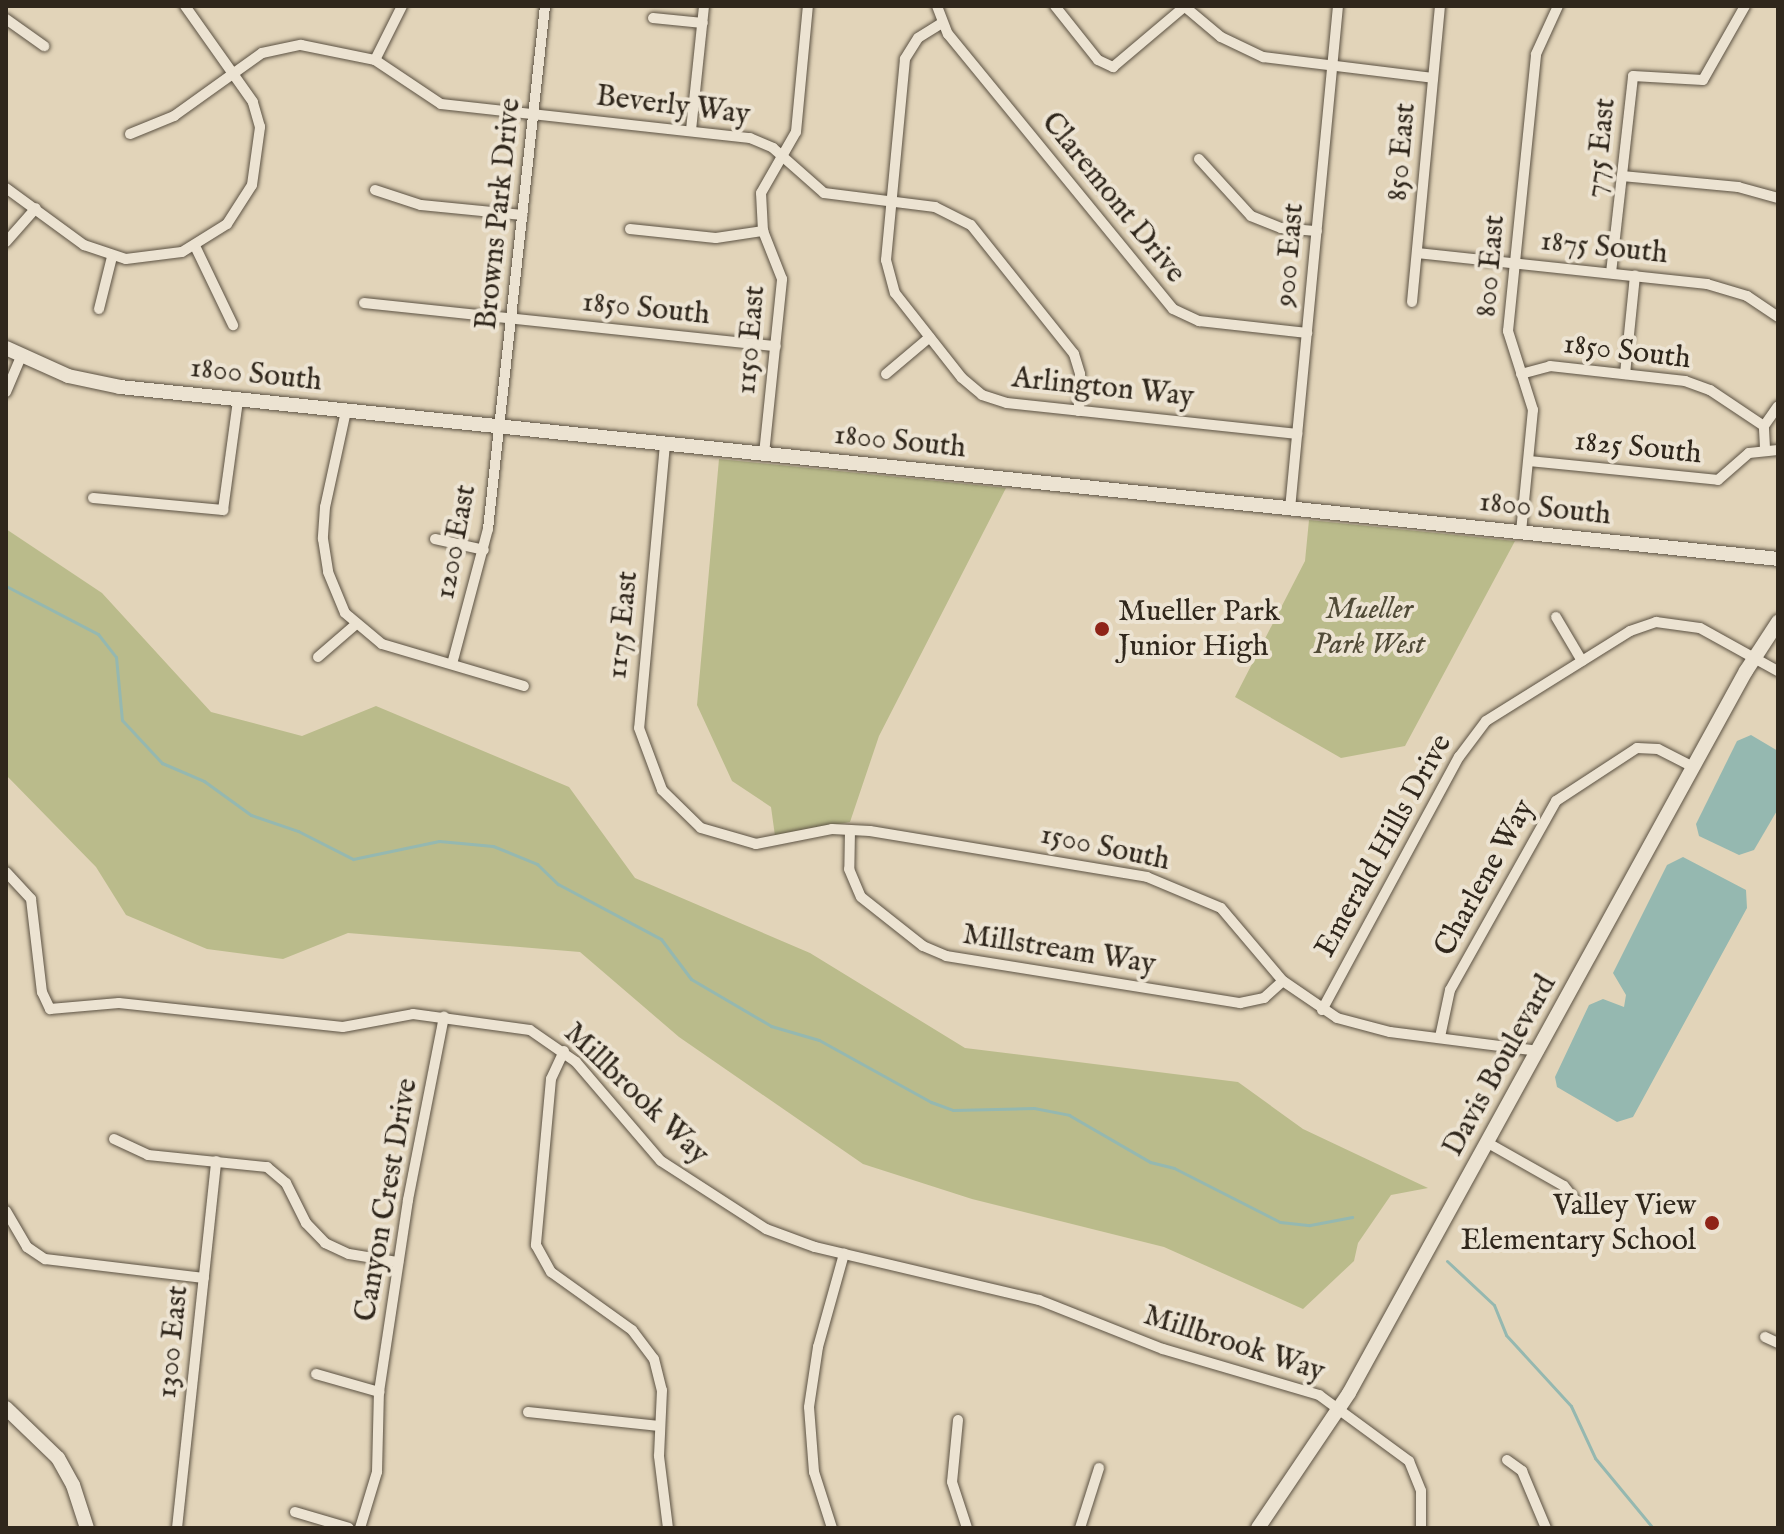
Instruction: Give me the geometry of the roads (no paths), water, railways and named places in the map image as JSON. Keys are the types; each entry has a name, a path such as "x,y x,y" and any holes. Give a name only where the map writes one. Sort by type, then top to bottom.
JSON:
{"main road":[{"name":"1800 South","path":"6,348 102,384 1778,559"},
{"name":"Davis Boulevard","path":"1258,1528 1340,1408 1753,657 1778,622"},
{"path":"6,1408 58,1458 73,1485 87,1528"}],"street":[{"path":"6,188 72,238 112,257 154,259 195,246 237,212 256,171 257,114 233,73 185,6"},
{"path":"375,60 402,6"},
{"name":"Browns Park Drive","path":"501,427 545,6"},
{"path":"691,130 704,6"},
{"name":"1150 East","path":"764,454 782,279 763,231 763,184 796,132 808,6"},
{"name":"Claremont Drive","path":"937,6 942,23 1173,309 1199,321 1307,333"},
{"path":"1055,6 1098,60 1113,67 1184,6 1249,51 1332,68 1433,78"},
{"name":"900 East","path":"1290,509 1338,6"},
{"name":"850 East","path":"1412,302 1440,6"},
{"name":"800 East","path":"1521,532 1533,410 1508,338 1536,54 1558,6"},
{"name":"775 East","path":"1611,273 1633,76 1703,80 1745,6"},
{"path":"653,18 703,23"},
{"path":"6,19 44,46"},
{"name":"Arlington Way","path":"942,23 918,38 905,59 891,202 888,277 930,337 982,395 1079,411 1297,434"},
{"name":"Beverly Way","path":"130,134 174,116 262,53 289,46 333,48 375,60 441,104 750,138 782,155 824,193 943,209 971,225 1074,354 1080,374 1079,411"},
{"path":"1199,159 1251,216 1281,228 1317,231"},
{"path":"1622,176 1738,187 1778,198"},
{"path":"375,190 421,205 523,215"},
{"path":"6,242 36,208"},
{"path":"630,229 716,238 763,231"},
{"path":"195,246 233,325"},
{"name":"1875 South","path":"1417,253 1721,286 1747,296 1778,317"},
{"path":"99,309 112,257"},
{"path":"1625,374 1635,276"},
{"name":"1850 South","path":"364,303 776,346"},
{"path":"886,374 930,337"},
{"path":"6,392 21,356"},
{"name":"1850 South","path":"1521,374 1546,366 1698,385 1764,426"},
{"path":"93,498 223,510 238,400"},
{"path":"1778,406 1764,426 1765,448 1778,450"},
{"path":"346,411 325,507 323,539 333,587 355,625 382,644 524,686"},
{"name":"1200 East","path":"452,664 484,550 501,427"},
{"name":"1175 East","path":"665,444 639,711 648,762 671,803"},
{"name":"1825 South","path":"1529,461 1718,480 1749,453 1765,448"},
{"path":"435,539 484,550"},
{"path":"1556,617 1582,661"},
{"name":"Emerald Hills Drive","path":"1322,1010 1470,739 1495,714 1638,627 1665,622 1700,628 1778,671"},
{"path":"318,657 355,625"},
{"name":"Charlene Way","path":"1440,1037 1450,990 1556,801 1637,748 1658,749 1693,767"},
{"name":"1500 South","path":"671,803 701,828 738,842 772,844 850,830 1162,881 1221,908 1283,981 1322,1010 1371,1029 1539,1051"},
{"name":"Millstream Way","path":"850,830 849,869 861,897 923,946 946,956 1240,1003 1264,998 1283,981"},
{"name":"Millbrook Way","path":"6,872 31,899 42,992 50,1009 119,1003 343,1027 399,1014 521,1027 564,1051 675,1173 749,1220 844,1254 1039,1300 1163,1349 1300,1386 1340,1408 1409,1461 1421,1491 1421,1528"},
{"name":"Canyon Crest Drive","path":"360,1528 377,1472 379,1392 398,1262 444,1017"},
{"path":"564,1051 551,1079 536,1245 551,1272 625,1324 650,1351 662,1390 659,1426 668,1528"},
{"path":"114,1139 148,1155 216,1161 274,1171 306,1223 325,1243 349,1254 398,1262"},
{"path":"1488,1143 1564,1186 1579,1205"},
{"name":"1300 East","path":"177,1528 216,1161"},
{"path":"8,1217 27,1247 52,1262 204,1278"},
{"path":"832,1528 814,1472 809,1407 818,1347 844,1254"},
{"path":"1765,1337 1778,1343"},
{"path":"316,1374 379,1392"},
{"path":"528,1412 659,1426"},
{"path":"958,1420 952,1482 967,1528"},
{"path":"1507,1460 1522,1471 1546,1528"},
{"path":"1080,1528 1099,1468"},
{"path":"295,1512 349,1528"}],"water":[{"path":"1751,735 1778,751 1778,809 1754,850 1739,855 1699,836 1696,824 1737,741"},
{"path":"1683,857 1746,890 1747,908 1633,1117 1617,1122 1557,1087 1555,1077 1589,1005 1603,999 1624,1007 1626,995 1613,973 1667,865"}],"waterway":[{"path":"6,586 98,634 116,657 122,720 162,763 204,781 251,815 298,831 353,859 439,841 493,846 537,864 558,884 661,939 691,979 771,1026 819,1040 931,1102 953,1110 1034,1108 1069,1115 1150,1162 1174,1168 1280,1222 1310,1225 1352,1217"},
{"path":"1447,1261 1494,1305 1506,1335 1571,1406 1595,1458 1653,1528"}],"place":[{"name":"Mueller Park Junior High","path":"1102,629"},
{"name":"Valley View Elementary School","path":"1712,1223"}],"park label":[{"name":"Mueller Park West","path":"1369,627"}]}
